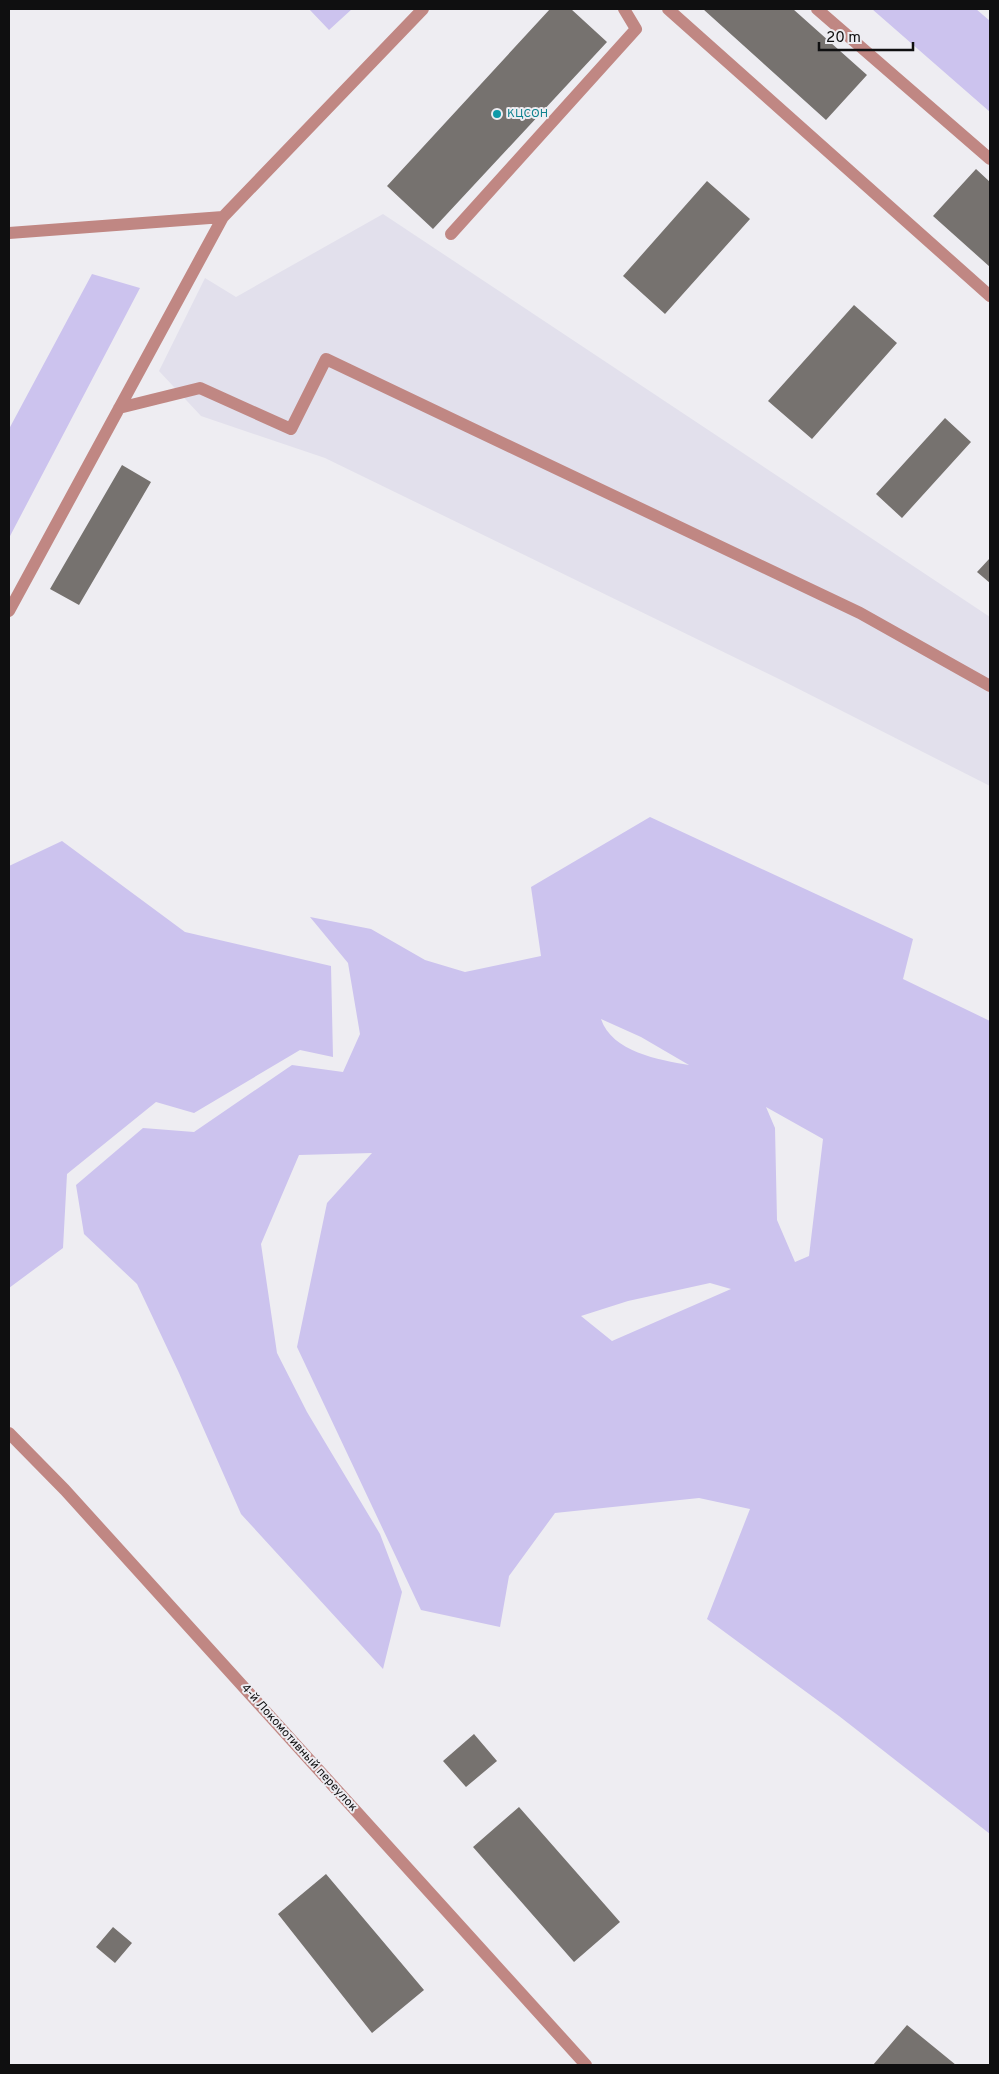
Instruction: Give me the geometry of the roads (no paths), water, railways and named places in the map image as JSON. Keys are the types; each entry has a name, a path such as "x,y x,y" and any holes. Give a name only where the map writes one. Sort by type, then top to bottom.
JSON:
{"street":[{"path":"9,611 223,217 423,9"},
{"path":"451,234 636,29 624,9"},
{"path":"668,9 990,296"},
{"path":"817,9 990,159"},
{"path":"9,233 223,217"},
{"path":"119,408 200,388 291,430 326,359 860,613 990,686"},
{"name":"4-й Локомотивный переулок","path":"9,1433 65,1490 586,2065"}],"place":[{"name":"КЦСОН","path":"497,114"}]}
